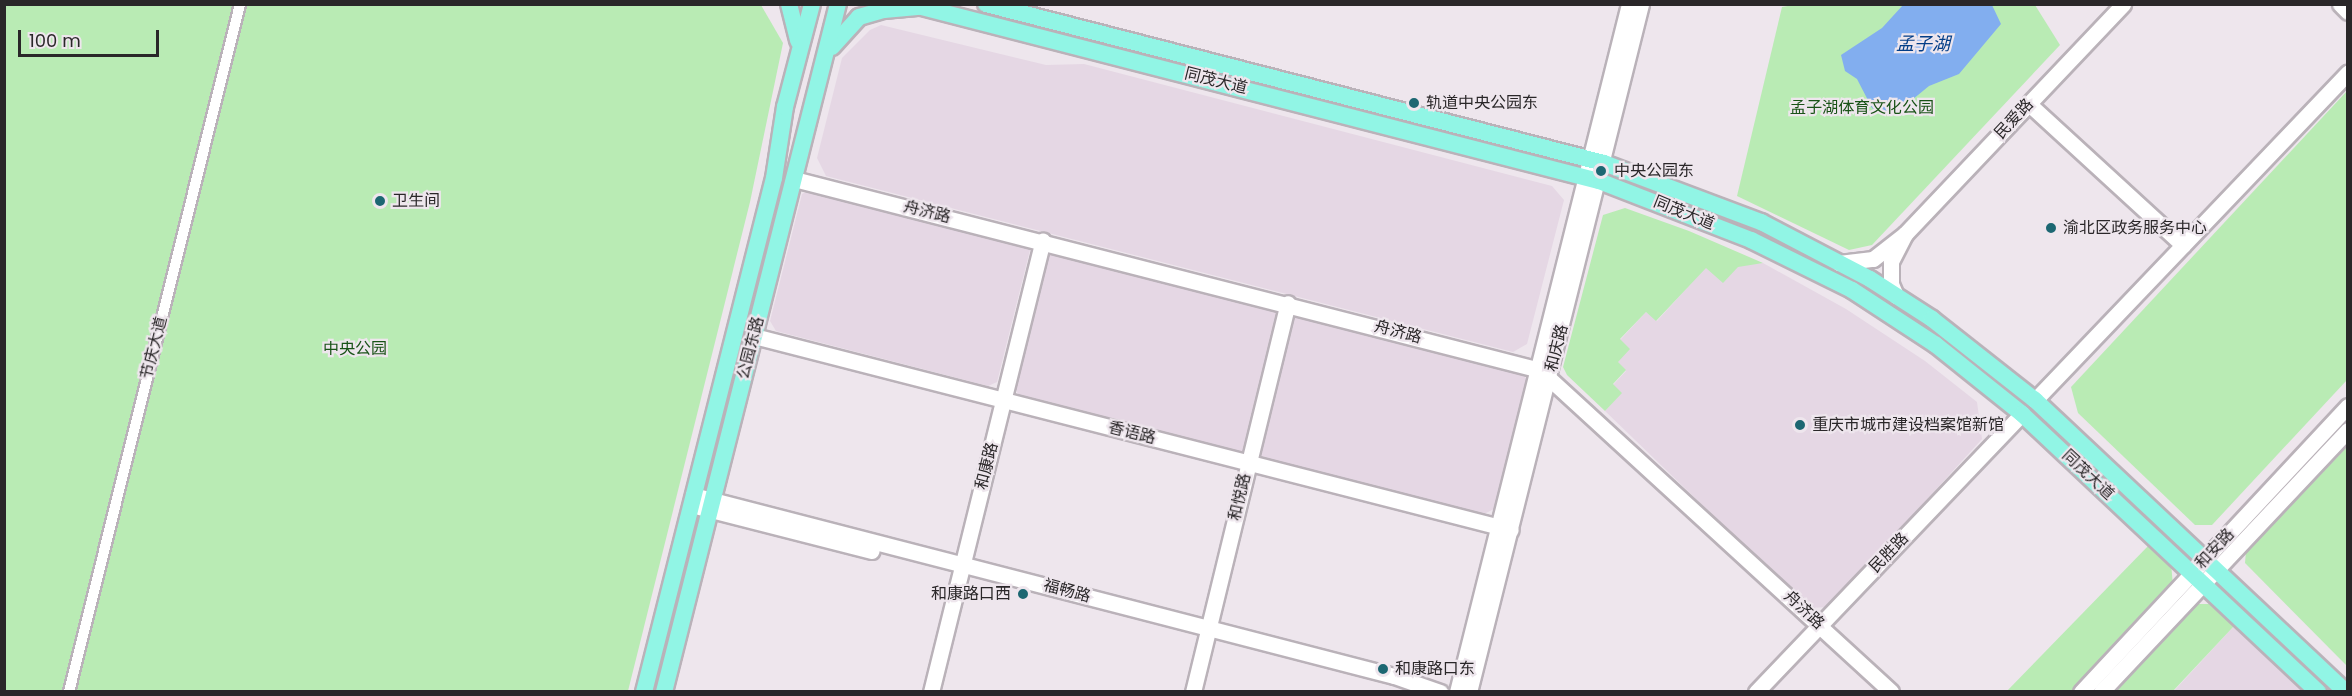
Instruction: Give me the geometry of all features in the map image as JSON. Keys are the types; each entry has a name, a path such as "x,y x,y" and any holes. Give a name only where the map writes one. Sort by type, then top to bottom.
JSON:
{"main road":[{"path":"789,4 800,51"},
{"name":"公园东路","path":"644,692 774,178 785,107 812,4"},
{"name":"公园东路","path":"664,692 838,4"},
{"name":"同茂大道","path":"986,4 1597,162 1761,222 1839,263 1932,319 2035,400 2346,692"},
{"name":"同茂大道","path":"825,58 842,32 859,17 884,9 916,6 1592,179 1751,240 1852,290 1935,345 2022,414 2199,577 2318,692"}],"street":[{"name":"节庆大道","path":"69,692 240,4"},
{"name":"和庆路","path":"1597,162 1629,4"},
{"name":"和庆路","path":"1457,692 1505,528 1592,179 1641,4"},
{"name":"民爱路","path":"1905,234 2123,4"},
{"path":"2340,4 2348,12"},
{"path":"2035,400 2348,73"},
{"path":"2029,104 2183,245"},
{"name":"舟济路","path":"794,179 1288,303 1545,373 1891,692"},
{"path":"1839,263 1873,259 1905,234"},
{"path":"1896,296 1891,284 1891,262 1905,234"},
{"name":"和康路","path":"931,692 1043,241"},
{"name":"和悦路","path":"1193,692 1288,303"},
{"name":"香语路","path":"754,336 1505,528"},
{"name":"和安路","path":"2212,564 2348,406"},
{"name":"民胜路","path":"1756,692 2022,414"},
{"name":"和安路","path":"2081,692 2348,430"},
{"name":"福畅路","path":"692,500 1440,692"},
{"name":"和庆路","path":"1469,692 1505,528"},
{"name":"和安路","path":"2101,692 2199,577"},
{"name":"福畅路","path":"1207,633 1407,692"}],"shaded area":[{"path":"881,25 1046,65 1084,64 1552,186 1564,200 1527,344 1513,352 826,176 817,158 842,58 870,30"},
{"path":"814,188 1025,241 1030,250 997,382 988,386 776,331 770,321 802,194"},
{"path":"1057,250 1520,369 1528,382 1496,508 1484,514 1018,394 1014,386 1047,255"},
{"name":"重庆市城市建设档案馆新馆","path":"1763,263 1846,309 1925,361 1977,402 1982,439 1829,607 1809,608 1605,411 1621,393 1613,385 1626,371 1618,363 1620,340 1646,312 1657,321 1706,267"},
{"path":"2234,626 2290,674 2308,692 2173,692"}],"green space":[{"name":"孟子湖体育文化公园","path":"1799,4 2035,5 2060,45 1872,245 1849,250 1737,196 1782,7"},
{"name":"中央公园","path":"4,5 761,5 783,43 750,202 628,691 5,691"},
{"path":"2347,91 2347,380 2212,525 2195,525 2078,413 2071,387"},
{"path":"1625,208 1689,231 1763,263 1738,267 1723,283 1706,268 1656,321 1646,312 1620,339 1630,349 1618,362 1626,370 1613,384 1622,393 1605,411 1567,375 1563,367 1603,215"},
{"path":"2347,447 2347,666 2245,563 2246,551"},
{"path":"2150,544 2171,563 2173,586 2073,691 2006,692"},
{"path":"2190,604 2209,604 2234,626 2173,691 2107,692"}],"water":[{"name":"孟子湖","path":"1903,5 1992,5 2001,24 1959,74 1929,86 1896,113 1883,115 1872,108 1857,79 1845,71 1841,55 1882,28"}],"place":[{"name":"轨道中央公园东","path":"1414,103"},
{"name":"中央公园东","path":"1601,171"},
{"name":"卫生间","path":"380,201"},
{"name":"渝北区政务服务中心","path":"2051,228"},
{"name":"重庆市城市建设档案馆新馆","path":"1800,425"},
{"name":"和康路口西","path":"1023,594"},
{"name":"和康路口东","path":"1383,669"}]}
